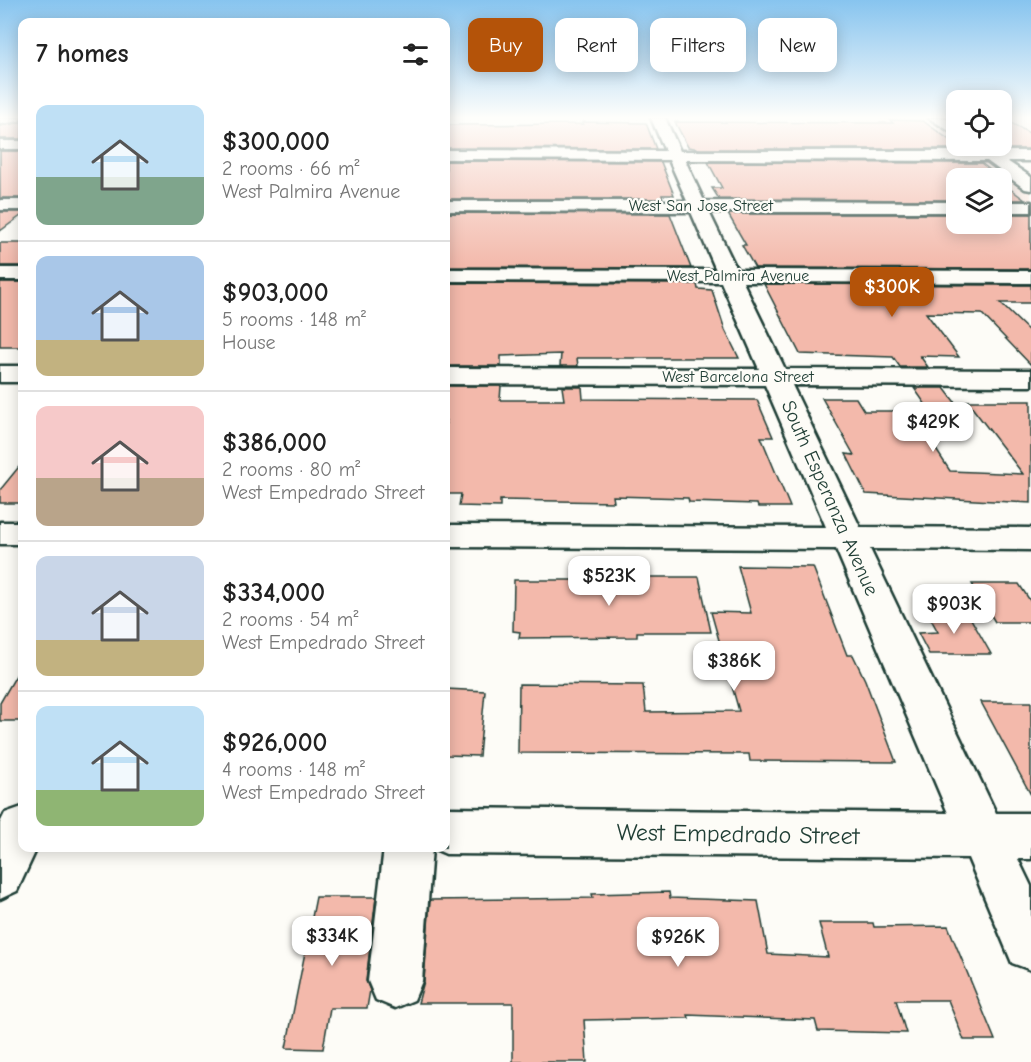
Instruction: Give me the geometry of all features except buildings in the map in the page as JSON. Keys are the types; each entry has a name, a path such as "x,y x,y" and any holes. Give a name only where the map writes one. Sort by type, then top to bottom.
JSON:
{"street":[{"name":"South Esperanza Avenue","path":"681,168 1031,944"},
{"path":"1007,168 1031,185"},
{"path":"0,205 18,205"},
{"name":"West San Jose Street","path":"450,206 946,207"},
{"path":"1012,207 1031,207"},
{"path":"0,274 18,274"},
{"name":"West Palmira Avenue","path":"450,275 1031,276"},
{"path":"0,374 18,374"},
{"name":"West Barcelona Street","path":"450,376 1031,378"},
{"path":"0,533 18,533"},
{"path":"450,536 1031,539"},
{"path":"0,827 18,828"},
{"name":"West Empedrado Street","path":"450,831 1031,836"},
{"path":"0,874 18,836"},
{"path":"394,981 408,852"}],"shaded area":[{"path":"905,168 1001,168 946,168 946,204 943,204"},
{"path":"1012,176 1031,190 1031,204 1012,204"}]}
